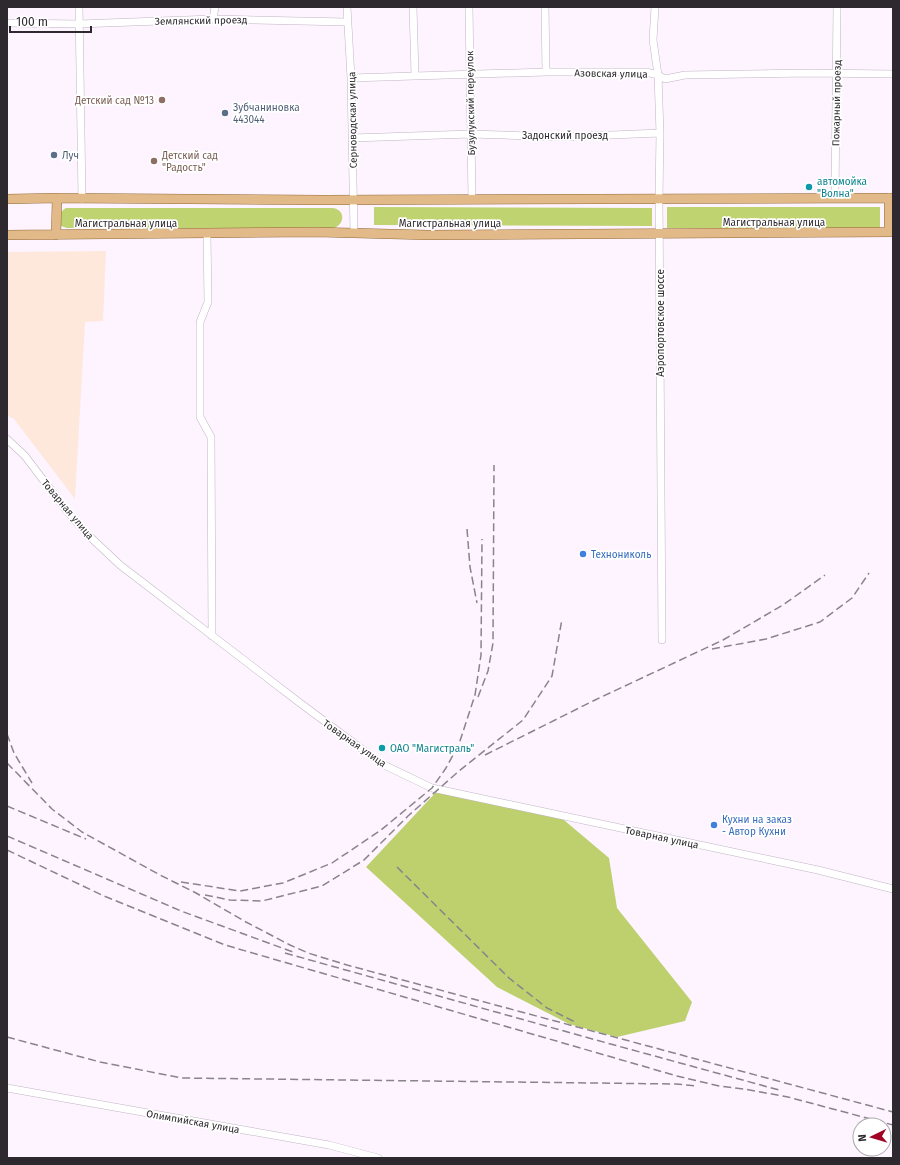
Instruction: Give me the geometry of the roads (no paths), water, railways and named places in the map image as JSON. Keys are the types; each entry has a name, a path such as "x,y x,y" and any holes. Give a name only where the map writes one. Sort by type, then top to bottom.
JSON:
{"main road":[{"path":"56,198 56,234"},
{"path":"7,199 354,200 891,198 891,232"},
{"name":"Магистральная улица","path":"7,235 316,232 428,235 891,232"}],"street":[{"path":"79,7 82,199"},
{"path":"213,19 215,7"},
{"name":"Серноводская улица","path":"346,7 351,78 354,233"},
{"path":"413,7 414,75"},
{"name":"Бузулукский переулок","path":"469,7 472,199"},
{"path":"545,7 546,72"},
{"name":"Аэропортовское шоссе","path":"655,7 653,40 658,75 660,133 659,198 662,640"},
{"name":"Пожарный проезд","path":"835,198 838,7"},
{"name":"Землянский проезд","path":"7,23 79,24 213,19 347,22"},
{"name":"Азовская улица","path":"351,78 546,72 646,72 658,75 665,79 685,75 809,73 893,74"},
{"name":"Задонский проезд","path":"352,138 471,134 563,137 660,133"},
{"path":"207,234 208,302 200,322 200,417 211,437 212,636"},
{"name":"Товарная улица","path":"7,439 25,456 66,510 86,533 120,565 382,764 432,788 818,870 893,889"},
{"name":"Олимпийская улица","path":"7,1088 329,1145 378,1158"}],"railway":[{"path":"478,697 488,671 493,643 494,465"},
{"path":"467,529 470,567 477,603"},
{"path":"181,882 240,891 283,883 332,863 381,830 432,788 446,768 459,744 475,695 481,655 482,539"},
{"path":"712,649 766,639 820,622 852,598 869,573"},
{"path":"485,755 595,700 723,640 783,605 825,575"},
{"path":"205,895 230,900 262,901 322,886 364,860 408,816 459,771 523,720 552,676 562,619"},
{"path":"7,734 14,753 32,783"},
{"path":"7,763 52,809 82,832 196,893 246,922 308,953 347,965 893,1112"},
{"path":"7,806 86,839"},
{"path":"7,836 181,911 293,952"},
{"path":"7,850 104,896 225,945 677,1076 719,1086 788,1097 893,1125"},
{"path":"397,867 509,978 547,1008 575,1022"},
{"path":"285,953 779,1090"},
{"path":"7,1037 100,1062 182,1078 676,1084 698,1086"}],"place":[{"name":"Детский сад №13","path":"162,100"},
{"name":"Зубчаниновка 443044","path":"225,113"},
{"name":"Луч","path":"54,155"},
{"name":"Детский сад \"Радость\"","path":"154,161"},
{"name":"автомойка \"Волна\"","path":"809,187"},
{"name":"Технониколь","path":"583,554"},
{"name":"ОАО \"Магистраль\"","path":"382,748"},
{"name":"Кухни на заказ - Автор Кухни","path":"714,825"}]}
